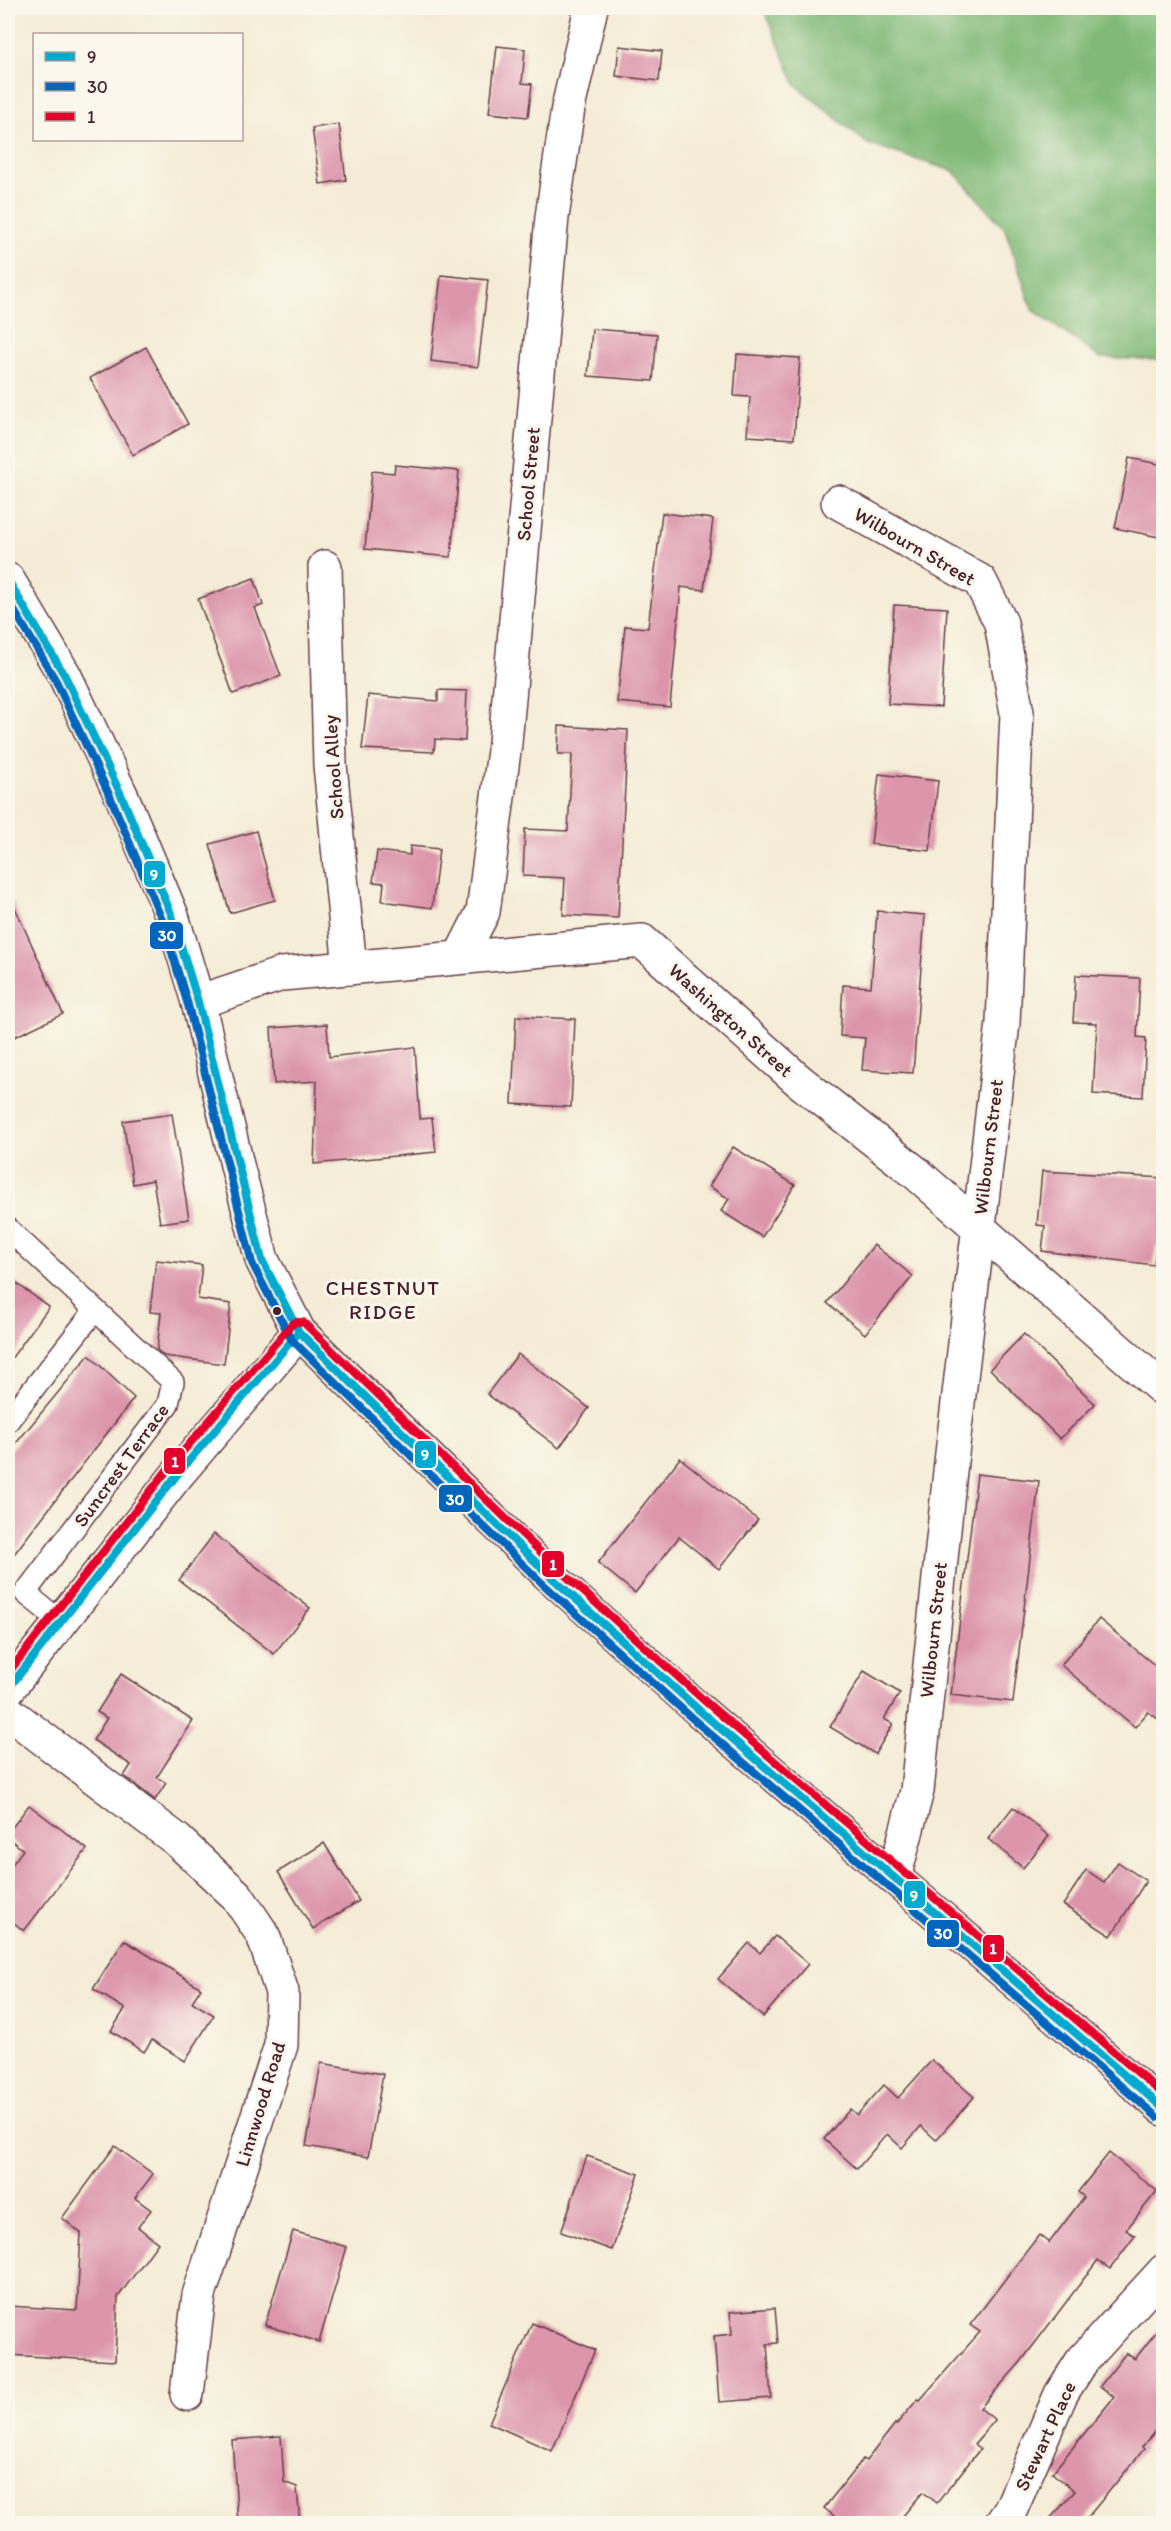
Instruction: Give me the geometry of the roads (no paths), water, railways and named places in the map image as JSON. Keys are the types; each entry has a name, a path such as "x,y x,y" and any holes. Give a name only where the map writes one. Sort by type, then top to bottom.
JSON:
{"street":[{"name":"School Street","path":"460,957 483,912 506,731 552,217 568,108 591,8"},
{"name":"Wilbourn Street","path":"838,502 980,581 1001,623 1017,713 1002,1023 949,1474 917,1791 894,1878"},
{"name":"School Alley","path":"325,567 330,765 350,968"},
{"path":"8,580 65,676 123,799 172,916 198,1002 262,1260 299,1332 549,1575 700,1712 1164,2109"},
{"name":"Washington Street","path":"198,1002 282,974 642,941 798,1080 916,1173 1164,1390"},
{"path":"8,1689 177,1476 299,1332"},
{"name":"Linnwood Road","path":"8,1712 177,1840 237,1896 263,1935 282,1992 281,2045 199,2295 187,2394"},
{"name":"Stewart Place","path":"1001,2523 1010,2511 1061,2394 1082,2361 1164,2271"}],"lane":[{"name":"Suncrest Terrace","path":"8,1229 173,1382 168,1404 25,1593 60,1621"},
{"path":"8,1421 94,1310"}],"district":[{"name":"CHESTNUT RIDGE","path":"383,1300"}]}
